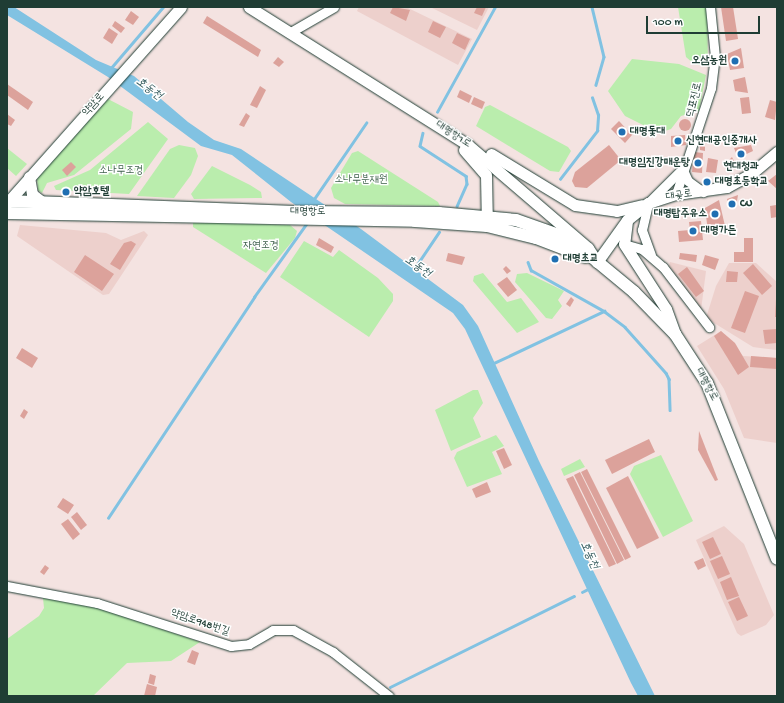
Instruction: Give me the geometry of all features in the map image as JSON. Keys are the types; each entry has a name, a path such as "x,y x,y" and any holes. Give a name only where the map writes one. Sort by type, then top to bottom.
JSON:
{"main road":[{"name":"대명항로","path":"7,205 307,221 487,221"},
{"name":"대명항로","path":"7,205 295,212 350,211 487,221 597,262 675,334 707,383 773,543 777,559"}],"street":[{"name":"약암로","path":"7,205 29,177 181,7"},
{"name":"대명항1로","path":"249,7 468,145 588,248 597,262"},
{"path":"289,33 334,7"},
{"name":"덕포진로","path":"676,194 682,168 702,125 711,88 715,57 710,7"},
{"name":"대명항1로","path":"289,33 320,58 476,160 486,175 487,221"},
{"path":"468,145 490,153 575,205 617,211 648,203 682,168 688,181 704,192"},
{"name":"대곶로","path":"597,262 627,220 648,203 676,194 704,192 727,187 775,158"},
{"path":"29,177 32,194 46,205"},
{"path":"648,203 642,230 651,255 709,327"},
{"path":"627,220 624,244 666,309 675,334"},
{"path":"624,244 651,255"},
{"name":"약암로948번길","path":"7,586 97,603 231,646 249,644 273,630 293,630 333,652 389,696"}],"shaded area":[{"path":"359,7 406,7 472,39 458,65 357,11"},
{"path":"430,7 489,7 477,30"},
{"path":"20,225 106,233 121,240 144,231 148,235 109,294 103,295 17,236"},
{"path":"670,262 706,271 701,310 669,266"},
{"path":"729,263 756,263 777,282 777,350 753,347 706,318 716,286"},
{"path":"721,331 743,356 777,358 777,443 744,438 724,389 697,346"},
{"path":"724,526 744,544 774,615 766,625 741,636 737,633 696,540"}],"green space":[{"path":"678,7 707,7 708,66 694,64 686,57"},
{"path":"632,59 679,64 706,75 699,111 681,116 671,129 659,133 625,116 608,91"},
{"name":"소나무조경","path":"108,99 133,112 131,129 74,175 47,183 42,193 38,190 37,178"},
{"path":"490,105 568,147 571,151 559,172 550,171 476,126 485,107"},
{"name":"소나무조경","path":"148,122 168,139 129,194 56,190 54,186 90,170"},
{"name":"소나무조경","path":"179,145 195,148 198,156 191,175 174,198 137,196 170,149"},
{"path":"7,148 27,164 16,176 7,168"},
{"name":"소나무분재원","path":"358,151 438,202 440,206 345,204 334,198 331,188 352,153"},
{"path":"212,166 261,192 262,198 194,199 191,194"},
{"name":"자연조경","path":"193,222 290,225 297,231 295,238 266,273 193,227"},
{"path":"304,241 333,257 339,250 378,278 393,294 393,301 369,337 280,277"},
{"path":"483,273 507,302 521,298 539,322 517,333 473,281 474,276"},
{"path":"527,273 564,291 558,300 562,306 552,319 546,318 515,282 517,274"},
{"path":"473,390 478,390 483,403 473,418 481,437 451,451 435,410"},
{"path":"496,435 504,446 492,452 502,474 467,487 454,458 457,452"},
{"path":"661,455 693,521 663,537 630,474 634,466"},
{"path":"580,459 585,467 564,476 561,469"},
{"path":"43,598 87,604 200,642 171,661 127,663 93,696 7,696 7,639 39,616 44,608"}],"water":[{"name":"호동천","path":"7,7 14,7 96,60 134,76 188,122 214,140 241,149 361,229 463,305 478,326 539,461 655,696 638,696 631,683 465,329 453,313 291,202 232,155 201,146 108,77 7,15"}],"building":[{"path":"393,7 410,10 406,21 390,13"},
{"path":"477,7 486,7 482,16 474,13"},
{"path":"721,7 733,7 738,39 726,41"},
{"path":"131,11 139,17 133,25 125,20"},
{"path":"207,16 261,50 258,57 203,23"},
{"path":"115,21 125,28 121,33 112,26"},
{"path":"433,21 446,27 440,38 428,32"},
{"path":"109,28 118,34 112,44 103,38"},
{"path":"457,33 470,39 465,50 452,43"},
{"name":"오삼농원","path":"741,48 744,68 730,70 727,54"},
{"path":"278,57 284,62 279,67 273,63"},
{"path":"745,77 748,93 735,91 733,80"},
{"path":"7,84 33,102 28,110 7,95"},
{"path":"260,86 266,90 257,108 250,105"},
{"path":"460,90 472,96 469,103 457,97"},
{"path":"474,97 485,102 482,109 471,104"},
{"path":"749,97 751,113 742,114 740,98"},
{"path":"770,100 777,102 775,120 765,117"},
{"path":"246,113 250,116 244,127 239,125"},
{"path":"7,114 15,120 11,126 7,124"},
{"path":"683,119 687,119 691,125 687,131 683,131 679,127 679,123"},
{"name":"대명돛대","path":"619,121 632,135 625,143 611,129"},
{"name":"신현대공인중개사","path":"685,135 686,145 671,147 671,136"},
{"path":"700,144 705,144 705,151 700,150"},
{"path":"609,145 621,160 587,188 575,187 572,181 575,172"},
{"name":"현대청과","path":"751,145 753,151 738,158 734,148"},
{"name":"대명임진강매운탕","path":"694,152 703,153 702,173 692,172"},
{"path":"732,157 736,165 726,169 724,165"},
{"path":"708,158 718,160 716,173 706,172"},
{"path":"71,162 76,167 67,176 62,170"},
{"path":"363,173 366,175 363,181 359,180"},
{"path":"777,174 777,189 768,181"},
{"name":"CU","path":"738,195 736,207 730,209 727,199"},
{"name":"대명탑주유소","path":"719,200 725,226 708,231 705,208"},
{"path":"776,205 777,217 771,218 770,206"},
{"name":"대명가든","path":"701,221 703,240 679,242 678,231 690,230 689,222"},
{"path":"319,238 334,247 331,253 316,245"},
{"path":"744,238 753,238 753,262 734,262 734,252 744,252"},
{"path":"131,241 136,244 120,270 110,264 124,243"},
{"path":"448,253 465,257 462,265 446,261"},
{"path":"680,253 697,255 696,262 679,259"},
{"path":"85,255 114,274 102,291 74,272"},
{"path":"705,255 719,259 715,270 702,265"},
{"path":"753,264 772,286 762,295 743,273"},
{"path":"506,266 511,271 507,274 503,269"},
{"path":"687,267 704,291 696,297 678,274"},
{"path":"727,271 738,272 737,282 726,282"},
{"path":"507,277 517,290 508,297 497,284"},
{"path":"745,291 759,296 745,333 731,328"},
{"path":"571,297 574,300 570,307 566,304"},
{"path":"776,299 777,317 775,317"},
{"path":"777,329 777,343 765,344 763,330"},
{"path":"721,331 735,343 749,367 738,375 714,336"},
{"path":"22,348 38,358 32,368 16,358"},
{"path":"751,356 777,358 777,369 750,367"},
{"path":"24,409 28,412 24,419 20,416"},
{"path":"699,431 718,480 715,481 698,450"},
{"path":"649,439 655,452 612,474 605,460"},
{"path":"504,448 512,465 504,469 496,451"},
{"path":"587,469 631,557 625,560 581,472"},
{"path":"580,472 624,560 617,564 574,475"},
{"path":"573,476 616,564 609,567 566,479"},
{"path":"628,476 659,538 637,549 606,488"},
{"path":"487,482 491,492 476,498 472,489"},
{"path":"63,498 74,505 68,514 57,507"},
{"path":"77,512 87,525 81,530 71,517"},
{"path":"68,519 80,534 73,540 61,524"},
{"path":"713,537 721,554 710,559 702,542"},
{"path":"722,556 730,574 718,579 710,561"},
{"path":"703,558 706,566 698,570 694,562"},
{"path":"45,565 49,568 44,575 40,572"},
{"path":"731,577 739,596 727,600 720,582"},
{"path":"739,597 748,616 737,621 728,602"},
{"path":"192,650 199,653 195,665 187,662"},
{"path":"150,674 156,676 154,685 148,683"},
{"path":"147,684 157,687 155,696 144,696"}],"waterway":[{"path":"110,69 163,7"},
{"path":"437,112 495,7"},
{"path":"592,7 604,57 596,85"},
{"path":"560,179 597,131 598,115 592,98"},
{"path":"312,202 366,123"},
{"path":"423,133 420,146 466,176 467,184 457,206"},
{"path":"108,518 254,297 307,223"},
{"name":"호동천","path":"412,272 439,232"},
{"path":"528,262 531,270 604,311"},
{"path":"494,363 604,311 625,327 666,373 669,379 670,410"},
{"path":"582,592 588,589"},
{"path":"390,687 574,596"}],"place":[{"name":"오삼농원","path":"735,61"},
{"name":"대명돛대","path":"622,132"},
{"name":"신현대공인중개사","path":"678,141"},
{"name":"현대청과","path":"741,154"},
{"name":"대명임진강매운탕","path":"698,163"},
{"name":"대명초등학교","path":"707,182"},
{"name":"약암호텔","path":"66,192"},
{"name":"CU","path":"732,204"},
{"name":"대명탑주유소","path":"715,214"},
{"name":"대명가든","path":"693,231"},
{"name":"대명초교","path":"555,259"}]}
